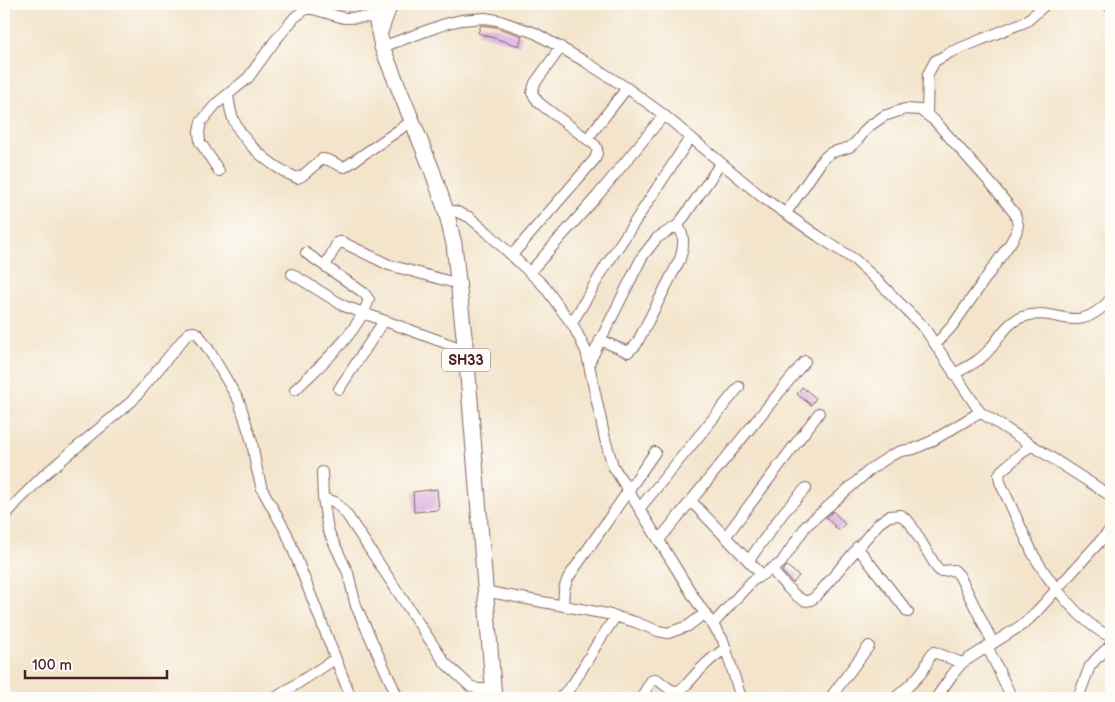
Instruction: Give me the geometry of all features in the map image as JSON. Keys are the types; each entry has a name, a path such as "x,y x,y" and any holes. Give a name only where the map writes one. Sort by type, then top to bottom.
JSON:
{"main road":[{"path":"381,40 390,4"},
{"name":"SH33","path":"377,10 381,40 432,170 446,211 454,244 465,350 493,693"}],"street":[{"path":"927,114 928,74 935,62 951,52 1027,21 1046,4"},
{"path":"1107,4 1111,8"},
{"path":"219,171 200,142 201,122 216,104 248,78 295,17 306,9 344,18 377,10"},
{"path":"381,40 474,18 497,20 535,33 627,88 664,115 721,163 786,213 855,260 908,312 936,344 980,412 1111,494"},
{"path":"512,255 595,159 598,148 539,103 532,94 536,83 561,47"},
{"path":"588,139 627,88"},
{"path":"228,94 234,120 250,144 265,159 297,178 322,159 328,159 345,167 412,121"},
{"path":"786,213 823,159 830,152 850,147 868,127 884,116 905,109 920,110 927,114 993,186 1015,214 1018,225 1011,242 953,325 936,344"},
{"path":"530,272 664,115"},
{"path":"572,323 605,267 690,138"},
{"path":"589,362 642,257 657,238 678,225 721,163"},
{"path":"446,211 469,217 512,255 551,294 572,323 582,340 589,362 608,452 617,475 713,624 726,648 741,698"},
{"path":"600,340 628,352 636,345 680,259 684,235 678,225"},
{"path":"325,266 335,246 338,242 342,242 389,265 459,284"},
{"path":"295,390 337,349 364,314 369,300 368,296 306,253"},
{"path":"292,274 344,306 465,350"},
{"path":"954,374 982,357 1012,322 1020,318 1036,315 1080,320 1096,313 1111,299"},
{"path":"339,389 384,321"},
{"path":"4,517 45,474 132,401 184,337 189,333 194,332 198,334 235,392 252,442 262,489 287,534 351,698"},
{"path":"659,540 804,362"},
{"path":"639,509 739,387"},
{"path":"713,624 745,588 780,563 806,526 872,468 901,451 914,449 926,444 980,412"},
{"path":"726,536 819,413"},
{"path":"1031,445 1001,471 999,475 1033,554 1058,589 1092,626 1111,637"},
{"path":"563,606 565,582 655,452"},
{"path":"322,472 322,498 328,530 348,573 356,606 398,698"},
{"path":"749,560 784,512 806,488"},
{"path":"322,498 335,502 347,515 445,663 470,686 493,693"},
{"path":"691,501 749,560 804,601 812,600 820,592 875,527 889,516 900,515 910,523 937,568 944,571 954,570 959,575 1012,698"},
{"path":"936,698 962,662 1025,622 1058,589 1111,529"},
{"path":"857,547 908,612"},
{"path":"484,591 616,616 658,632 668,632 688,626 705,613"},
{"path":"560,698 573,684 616,616"},
{"path":"1078,698 1090,666 1111,645"},
{"path":"830,698 869,646"},
{"path":"641,698 651,680 656,679 670,690 679,691 706,662 726,648"},
{"path":"896,698 924,669 930,655 934,652 962,662"},
{"path":"275,698 335,659"}],"building":[{"path":"481,25 495,27 522,36 519,46 478,33"},
{"path":"802,387 816,398 811,405 797,394"},
{"path":"437,489 439,510 414,512 413,492"},
{"path":"833,511 845,524 838,530 826,517"},
{"path":"787,566 799,576 793,583 782,571"}]}
